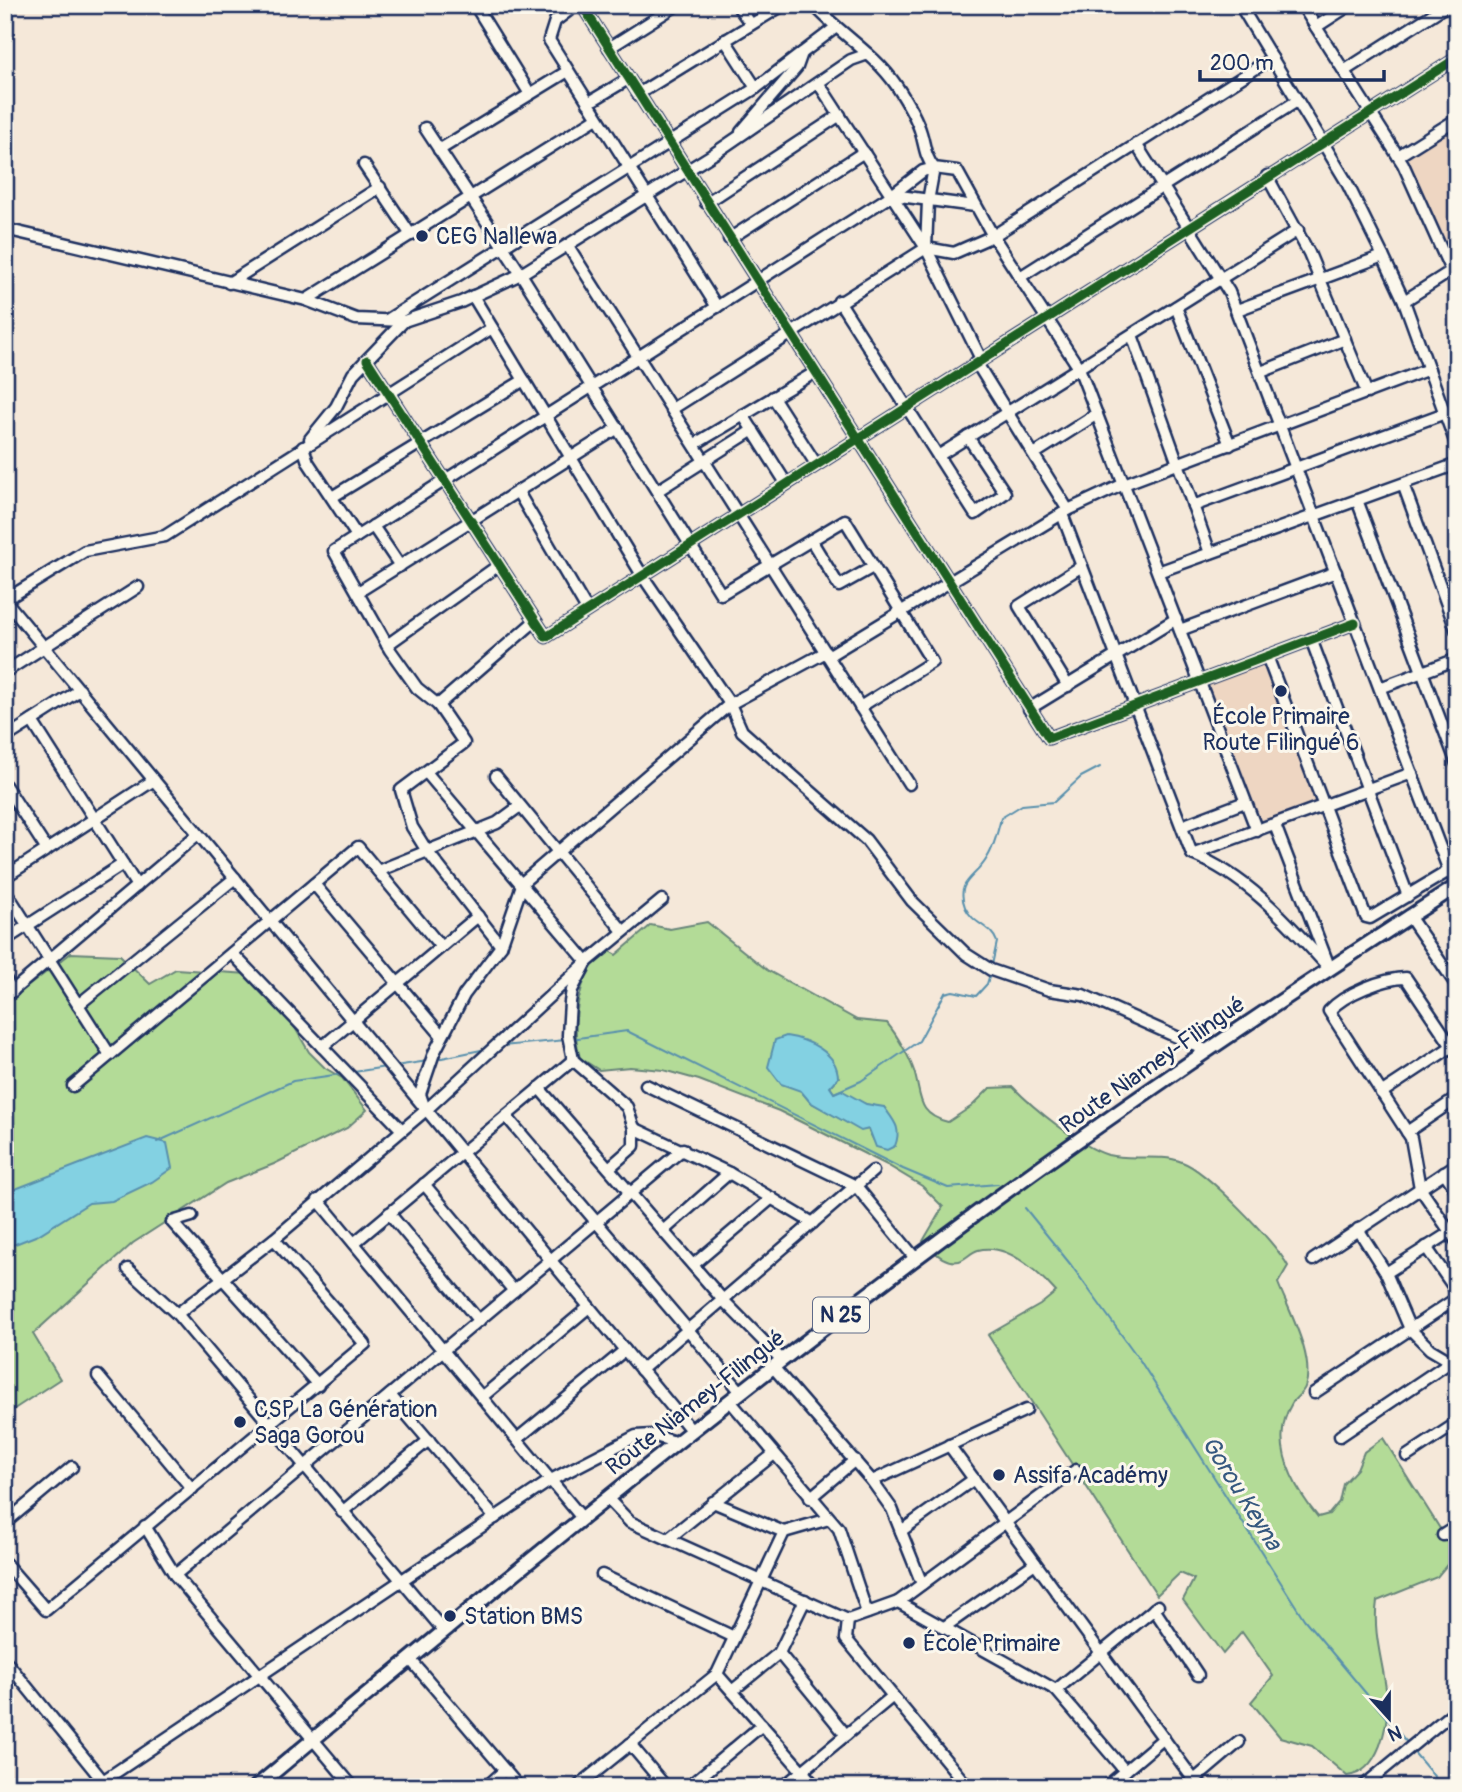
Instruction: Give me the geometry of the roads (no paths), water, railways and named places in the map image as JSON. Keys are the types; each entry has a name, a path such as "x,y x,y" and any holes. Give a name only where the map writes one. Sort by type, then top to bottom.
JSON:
{"main road":[{"name":"Route Niamey-Filingué","path":"256,1787 675,1442 915,1258 1208,1051 1457,885"}],"street":[{"path":"475,5 530,94"},
{"path":"576,5 555,20 549,40 717,307"},
{"path":"582,5 789,335 1049,738 1355,622"},
{"path":"609,48 677,5"},
{"path":"737,5 751,24"},
{"path":"638,94 783,5"},
{"path":"814,5 835,28 869,54 889,76 912,111 921,133 926,157 934,168 928,201 926,248"},
{"path":"1254,5 1242,9 1346,181 1404,301 1457,447"},
{"path":"1302,5 1398,156 1454,269 1457,284"},
{"path":"1316,27 1350,5"},
{"path":"1344,71 1447,5"},
{"path":"386,321 502,245 756,88 835,28"},
{"path":"725,40 756,88"},
{"path":"734,140 797,66 802,52"},
{"path":"5,229 306,300 356,319 404,321 473,296 521,274 687,172 820,85 851,60 869,54"},
{"path":"672,409 926,248 954,253 993,236 1272,58"},
{"path":"367,360 546,637 1267,176 1457,58"},
{"path":"439,150 568,71"},
{"path":"588,103 628,79"},
{"path":"820,85 926,248 978,361 1065,512 1082,566 1192,854 1223,869 1281,915 1329,968"},
{"path":"1020,277 1297,101"},
{"path":"706,203 839,115"},
{"path":"306,300 597,118"},
{"path":"1398,156 1457,118"},
{"path":"425,128 521,274 721,594 845,520 932,662 860,707"},
{"path":"1136,144 1222,278 1237,310 1412,773 1453,868 1457,885"},
{"path":"729,240 864,152"},
{"path":"364,165 411,235"},
{"path":"501,946 426,851 412,827 401,790 464,743 438,705 417,688 387,645 334,551 892,195 915,177 934,168 957,171 993,236 1079,368 1256,831"},
{"path":"1267,176 1298,230 1367,393"},
{"path":"229,283 380,187"},
{"path":"892,195 975,206"},
{"path":"938,456 1298,230"},
{"path":"568,246 909,784"},
{"path":"1237,310 1383,256"},
{"path":"1404,301 1454,269"},
{"path":"473,296 642,575 730,704 743,731 866,840 912,901 966,954 991,970 1049,990 1083,995 1208,1051"},
{"path":"839,302 975,514 1004,493 968,437"},
{"path":"1176,307 1230,445"},
{"path":"303,447 336,407 343,389 404,321"},
{"path":"492,328 165,536 85,551 5,600 691,1430"},
{"path":"1132,335 1210,553"},
{"path":"1261,372 1345,339"},
{"path":"426,1110 420,1094 442,1036 464,995 501,946 523,882 730,704 901,613 1065,512 1124,484 1429,369"},
{"path":"695,444 814,373"},
{"path":"332,497 524,380"},
{"path":"773,397 816,464"},
{"path":"1193,506 1444,413"},
{"path":"1034,454 1097,414"},
{"path":"744,415 786,483"},
{"path":"358,592 618,428"},
{"path":"657,491 753,430"},
{"path":"303,447 308,462 358,536"},
{"path":"1158,572 1457,464"},
{"path":"1403,484 1457,632"},
{"path":"518,492 587,610"},
{"path":"1357,500 1457,764"},
{"path":"373,526 400,566"},
{"path":"811,540 839,586 873,566"},
{"path":"387,645 499,565"},
{"path":"1068,685 1020,606 1082,566"},
{"path":"1180,631 1336,572"},
{"path":"5,672 138,587"},
{"path":"1029,709 1176,619"},
{"path":"438,705 535,621"},
{"path":"1311,639 1408,896"},
{"path":"1267,656 1326,805 1366,917 1370,918 1453,868"},
{"path":"1380,688 1457,659"},
{"path":"5,738 80,690"},
{"path":"32,721 137,886"},
{"path":"426,772 523,882 587,962"},
{"path":"1192,854 1412,773"},
{"path":"496,776 623,931"},
{"path":"5,877 154,780"},
{"path":"5,785 47,850"},
{"path":"1182,826 1245,802"},
{"path":"378,871 498,823 520,806"},
{"path":"1275,825 1329,968"},
{"path":"5,979 9,994 198,834"},
{"path":"73,1086 358,847 441,947"},
{"path":"5,940 123,864"},
{"path":"78,1005 235,878"},
{"path":"314,884 442,1036"},
{"path":"5,890 110,1055"},
{"path":"177,1314 274,1239 426,1110 587,962 662,900"},
{"path":"322,1047 478,916"},
{"path":"1409,916 1457,986"},
{"path":"232,953 402,1130"},
{"path":"587,962 572,990 570,1002 568,1035 573,1060 627,1107 634,1128 634,1146 609,1168"},
{"path":"1381,1093 1455,1048 1406,978 1392,979 1334,1006 1329,1011 1331,1017 1381,1093 1407,1132 1420,1188 1453,1230 1457,1242"},
{"path":"354,1243 573,1060"},
{"path":"646,1085 856,1186 915,1258"},
{"path":"539,1088 778,1363 872,1480 892,1509 922,1584"},
{"path":"1407,1132 1457,1098"},
{"path":"506,1116 741,1392"},
{"path":"634,1128 729,1173 813,1223"},
{"path":"175,1575 683,1149"},
{"path":"1313,1260 1457,1164"},
{"path":"641,1370 873,1171"},
{"path":"1444,1172 1457,1191"},
{"path":"663,1231 729,1173"},
{"path":"424,1184 514,1292"},
{"path":"693,1265 772,1198"},
{"path":"318,1200 582,1518"},
{"path":"389,1213 479,1321"},
{"path":"192,1216 172,1222 318,1385"},
{"path":"1358,1229 1386,1273 1410,1329 1430,1349 1455,1361"},
{"path":"1386,1273 1453,1230"},
{"path":"5,1563 46,1610 365,1344 274,1239"},
{"path":"1426,1248 1457,1292"},
{"path":"128,1269 177,1314 444,1632"},
{"path":"1314,1393 1457,1298"},
{"path":"482,1397 589,1307"},
{"path":"517,1440 625,1350"},
{"path":"1340,1436 1455,1361"},
{"path":"97,1376 192,1489"},
{"path":"390,1395 495,1518"},
{"path":"730,1401 839,1529 867,1613"},
{"path":"872,1480 1026,1410"},
{"path":"1407,1457 1457,1423"},
{"path":"5,1660 99,1784 551,1480 636,1436 652,1434 675,1442"},
{"path":"342,1511 429,1440"},
{"path":"950,1445 1164,1738 1193,1784 1239,1742"},
{"path":"668,1539 774,1454"},
{"path":"810,1497 855,1460"},
{"path":"5,1523 72,1467"},
{"path":"607,1498 630,1522 848,1620 898,1602 1076,1470"},
{"path":"901,1531 974,1479"},
{"path":"713,1502 784,1532 829,1519"},
{"path":"145,1526 175,1575 353,1787"},
{"path":"1443,1535 1457,1526"},
{"path":"578,1787 717,1674 784,1532"},
{"path":"943,1628 1035,1563"},
{"path":"602,1575 734,1637"},
{"path":"732,1691 779,1653 805,1601"},
{"path":"898,1602 1056,1690 1125,1771"},
{"path":"1056,1690 1156,1608 1198,1675"},
{"path":"848,1620 846,1639 968,1787"},
{"path":"779,1653 846,1735"},
{"path":"410,1659 519,1787"},
{"path":"717,1674 816,1787"},
{"path":"783,1787 893,1696"},
{"path":"1362,1787 1457,1709"},
{"path":"688,1787 762,1726"},
{"path":"1106,1787 1164,1738"},
{"path":"630,1744 666,1787"},
{"path":"486,1787 505,1770"}],"water":[{"path":"786,1036 820,1048 833,1061 838,1078 830,1087 834,1093 841,1090 866,1104 884,1107 897,1129 895,1146 887,1150 876,1147 869,1129 861,1131 810,1102 801,1091 781,1084 768,1067 775,1040"},
{"path":"147,1138 167,1143 172,1168 152,1182 112,1201 89,1203 38,1235 5,1248 5,1193"}],"waterway":[{"path":"992,965 997,942 991,932 968,913 963,891 968,880 989,854 1001,818 1022,805 1054,802 1081,777 1100,767"},
{"path":"834,1093 861,1081 919,1041 945,993 953,991 976,996 987,984 990,974"},
{"path":"571,1039 627,1031 903,1169 948,1188 998,1184"},
{"path":"502,1046 566,1040"},
{"path":"437,1059 486,1049"},
{"path":"395,1066 428,1061"},
{"path":"354,1072 386,1067"},
{"path":"157,1142 293,1081 341,1074"},
{"name":"Gorou Keyna","path":"1025,1208 1071,1265 1139,1359 1304,1619 1409,1745"},
{"name":"Gorou Keyna","path":"1412,1750 1443,1787"}],"place":[{"name":"CEG Nallewa","path":"422,236"},
{"name":"École Primaire Route Filingué 6","path":"1281,691"},
{"name":"CSP La Génération Saga Gorou","path":"240,1422"},
{"name":"Assifa Académy","path":"999,1475"},
{"name":"Station BMS","path":"450,1616"},
{"name":"École Primaire","path":"909,1643"}]}
